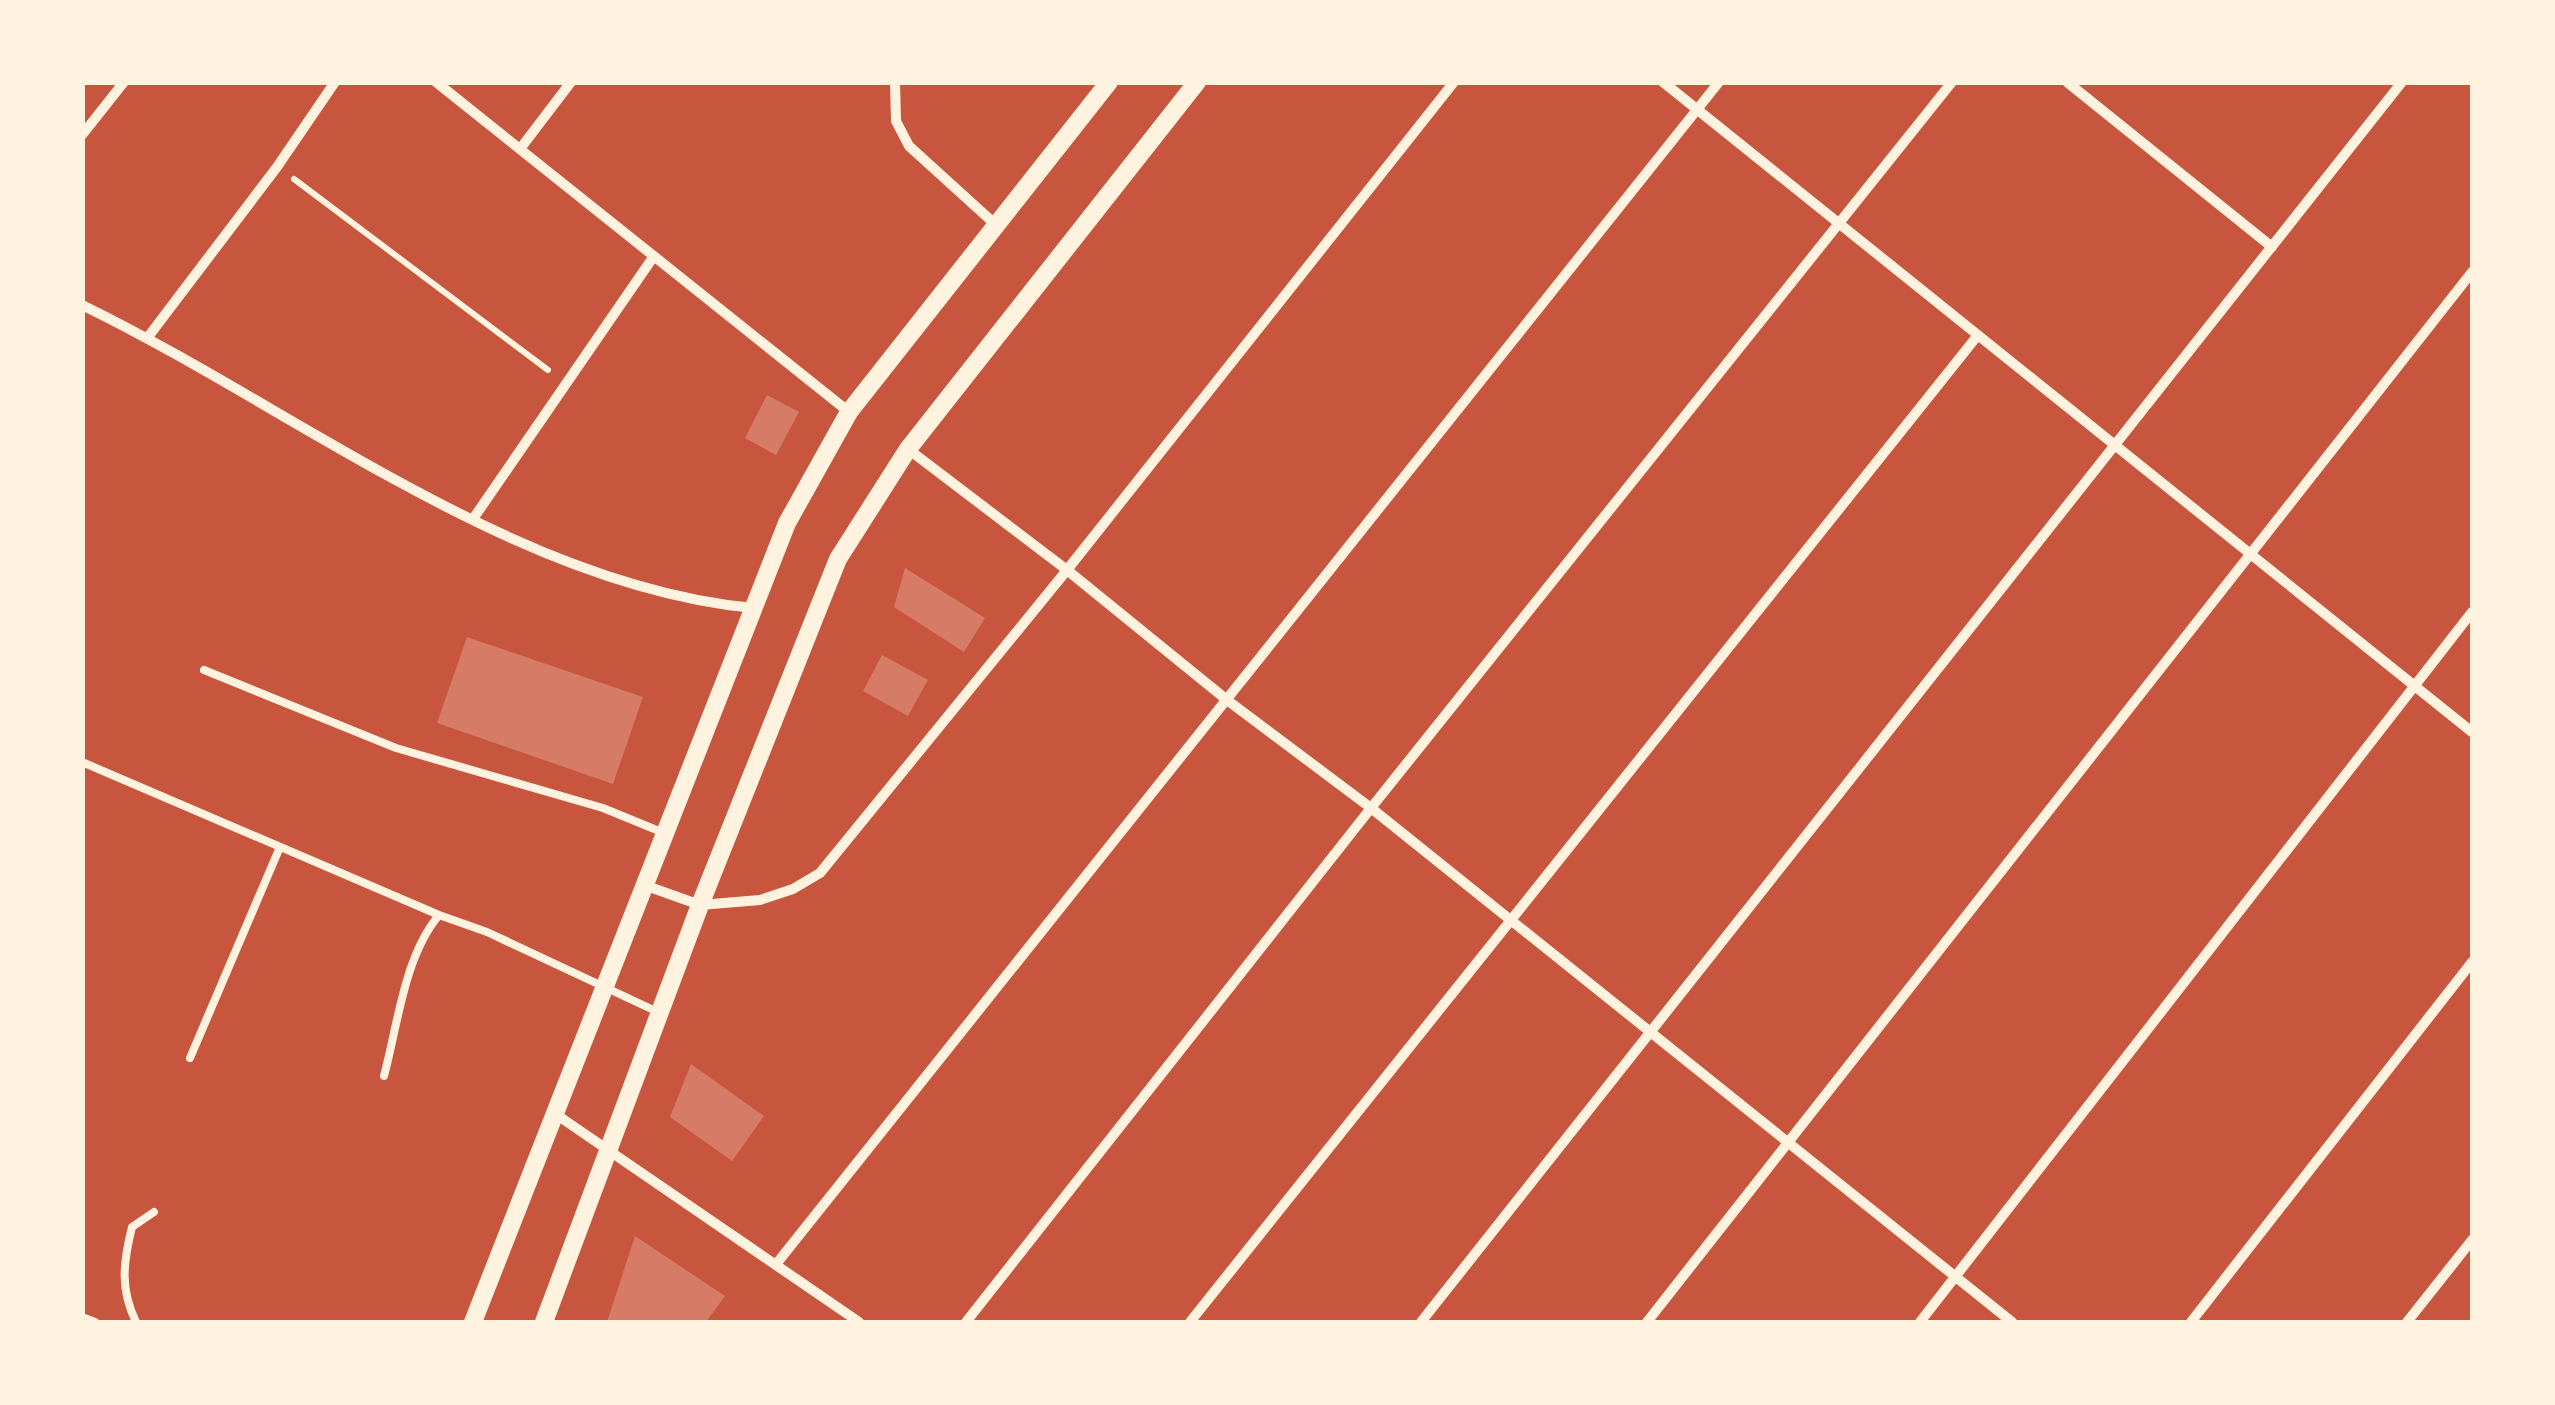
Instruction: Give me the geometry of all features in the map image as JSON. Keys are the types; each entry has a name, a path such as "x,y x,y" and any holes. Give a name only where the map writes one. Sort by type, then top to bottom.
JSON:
{"street":[{"path":"82,134 124,82"},
{"path":"148,337 277,167 335,82"},
{"path":"436,82 848,412"},
{"path":"520,149 571,82"},
{"path":"895,82 896,120 909,146 996,225"},
{"path":"473,1322 787,523 848,412 1109,82"},
{"path":"544,1322 700,905 838,559 908,449 1196,82"},
{"path":"644,885 700,905 760,900 792,889 820,873 1067,570 1454,82"},
{"path":"1664,82 2472,732"},
{"path":"777,1264 1719,82"},
{"path":"966,1322 1952,82"},
{"path":"2068,82 2272,247"},
{"path":"1422,1322 2402,82"},
{"path":"473,519 654,256"},
{"path":"1647,1322 2472,272"},
{"path":"82,305 148,337 377,469 473,519 600,575 702,604 754,608"},
{"path":"1190,1322 1978,335"},
{"path":"908,449 1067,570 1227,700 1372,808 2012,1322"},
{"path":"1920,1322 2472,612"},
{"path":"2191,1322 2472,962"},
{"path":"557,1115 859,1322"},
{"path":"2407,1322 2472,1240"}],"lane":[{"path":"204,670 396,748 603,808 664,833"},
{"path":"82,762 488,932 660,1013"},
{"path":"190,1058 280,847"},
{"path":"384,1076 413,962 428,929 440,915"},
{"path":"136,1322 125,1299 126,1253 132,1227 154,1212"},
{"path":"82,1317 95,1322"}],"path":[{"path":"277,167 566,383"}],"building":[{"path":"767,395 799,412 776,455 745,438"},
{"path":"905,568 985,618 964,652 894,607"},
{"path":"467,637 643,697 613,784 437,723"},
{"path":"882,655 928,680 908,716 863,691"},
{"path":"691,1064 764,1116 732,1161 670,1117"},
{"path":"635,1236 725,1296 706,1322 607,1322"}]}
